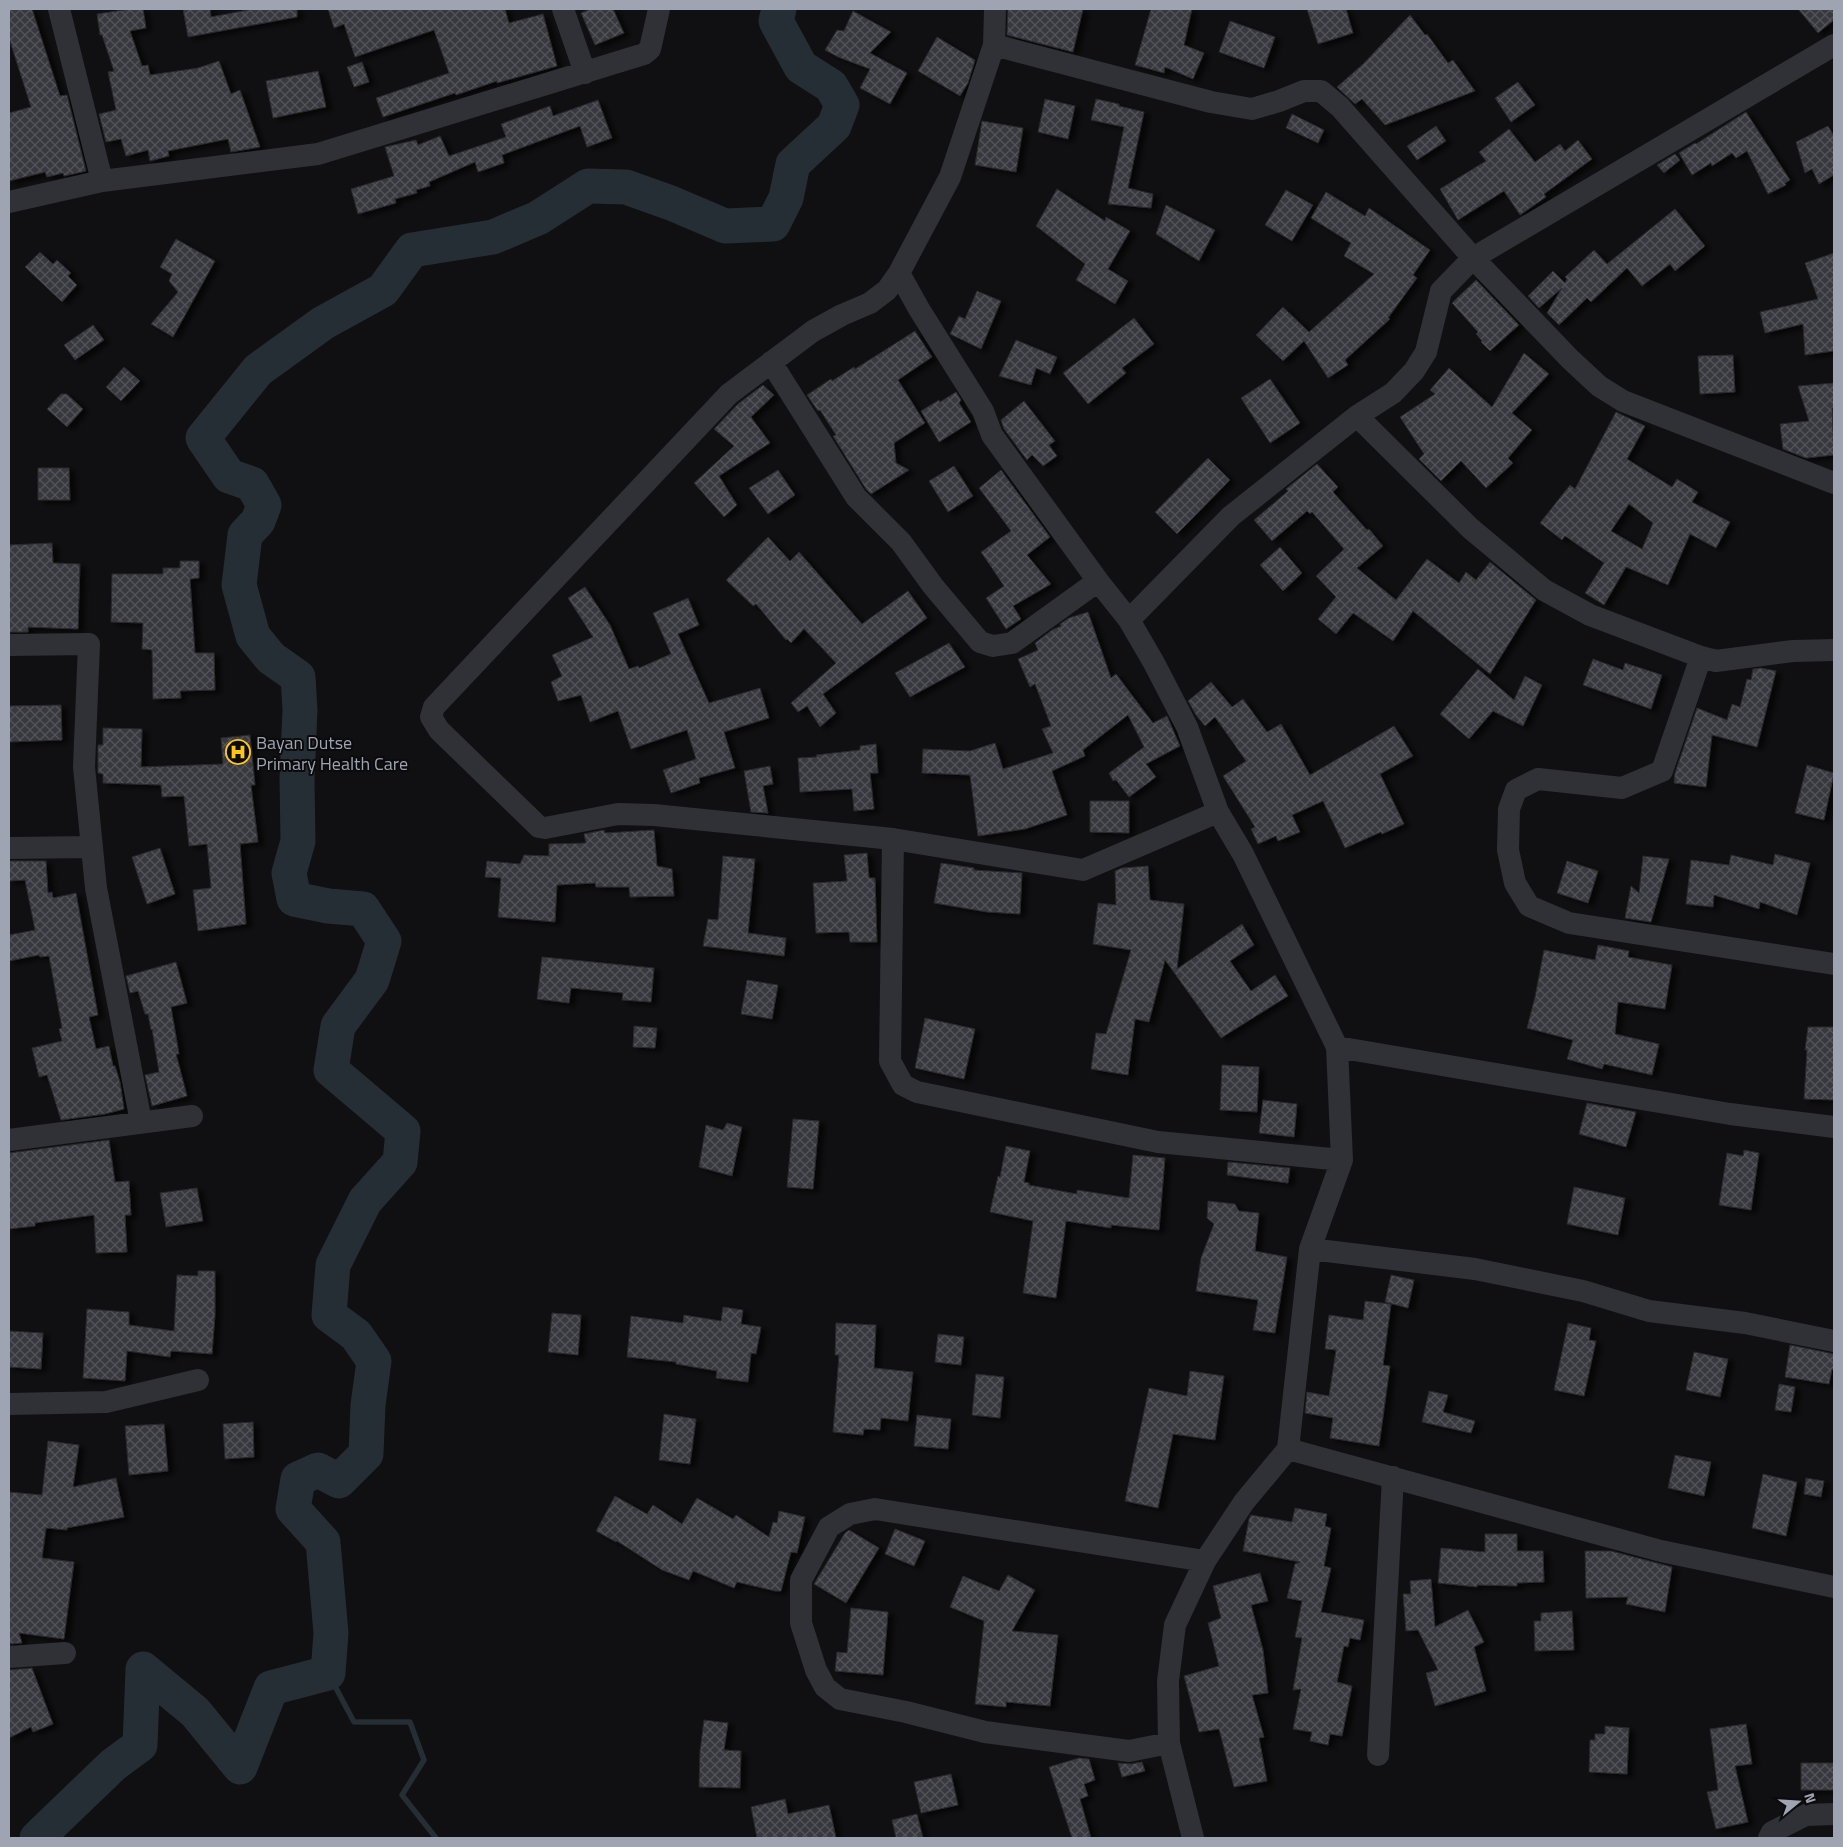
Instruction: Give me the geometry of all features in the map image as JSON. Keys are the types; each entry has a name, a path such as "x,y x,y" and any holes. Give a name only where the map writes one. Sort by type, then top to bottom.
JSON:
{"street":[{"path":"59,9 102,181"},
{"path":"563,9 585,73"},
{"path":"9,202 102,181 318,154 644,54 650,49 659,9"},
{"path":"995,9 994,45 950,177 899,273 887,290 870,302 813,331 729,394 434,707 431,717 439,730 532,820 545,828 618,814 663,816 893,839 1083,870 1218,812"},
{"path":"994,45 1211,102 1252,109 1279,102 1304,92 1321,91 1340,107 1473,258 1570,360 1599,386 1641,408 1834,483"},
{"path":"1129,620 1231,516 1357,416 1393,393 1414,371 1426,352 1442,291 1473,258 1834,45"},
{"path":"899,273 919,309 983,411 992,435 1098,581 1129,620 1154,663 1187,727 1218,812 1243,854 1337,1047 1342,1160 1310,1249 1288,1449 1244,1502 1205,1561 1175,1625 1168,1681 1169,1743 1193,1838"},
{"path":"771,362 856,497 901,542 933,586 980,642 993,646 1012,643 1098,581"},
{"path":"1357,416 1470,528 1544,590 1590,615 1716,661 1793,651 1834,650"},
{"path":"9,645 89,644 84,768 96,888 141,1122"},
{"path":"1701,657 1662,771 1622,788 1538,779 1516,790 1509,809 1508,850 1515,883 1529,906 1570,923 1834,964"},
{"path":"893,839 890,1061 903,1085 917,1092 1158,1142 1342,1160"},
{"path":"9,848 92,847"},
{"path":"1337,1047 1730,1114 1834,1128"},
{"path":"9,1140 192,1116"},
{"path":"1310,1249 1475,1269 1583,1291 1650,1311 1745,1323 1834,1341"},
{"path":"9,1404 106,1402 198,1380"},
{"path":"1288,1449 1394,1476 1661,1551 1834,1587"},
{"path":"1378,1755 1394,1476"},
{"path":"1169,1743 1129,1751 985,1732 906,1712 840,1699 824,1687 800,1623 801,1580 829,1527 850,1514 875,1509 1205,1561"},
{"path":"9,1658 65,1653"},
{"path":"1769,1838 1772,1832 1806,1815 1834,1814"}],"building":[{"path":"9,9 32,9 60,96 67,95 86,171 64,176 63,173 47,177 45,172 9,181 9,113 31,107 9,38"},
{"path":"143,9 146,28 130,31 142,66 148,65 150,75 198,68 219,61 231,94 240,90 260,147 231,152 228,139 168,151 169,156 150,161 148,150 126,156 121,139 106,142 99,114 116,110 108,72 114,71 102,35 100,35 97,14"},
{"path":"183,9 210,9 211,17 253,9 297,9 297,17 188,37"},
{"path":"328,9 505,9 509,23 543,14 557,66 497,83 497,81 456,95 455,93 383,117 376,98 449,73 434,30 355,57 344,24 334,28"},
{"path":"591,9 613,9 624,33 595,45 581,13"},
{"path":"1008,9 1083,9 1073,52 1007,35"},
{"path":"1151,9 1192,9 1184,45 1204,53 1193,79 1165,67 1164,73 1135,65"},
{"path":"1307,9 1346,9 1353,33 1318,44"},
{"path":"1798,9 1834,9 1834,20 1818,33"},
{"path":"853,11 891,32 870,53 907,73 890,104 860,88 870,69 825,50 837,30 844,31"},
{"path":"1410,15 1425,35 1427,34 1448,63 1453,60 1475,91 1385,125 1362,99 1355,104 1337,87 1363,64"},
{"path":"1230,21 1275,37 1264,68 1219,52"},
{"path":"937,37 975,60 968,83 960,96 918,71"},
{"path":"362,62 369,82 354,87 347,67"},
{"path":"318,71 326,107 273,118 266,81"},
{"path":"1518,82 1535,105 1511,122 1495,98"},
{"path":"1045,99 1075,106 1068,139 1038,132"},
{"path":"1096,99 1144,112 1128,188 1153,194 1151,208 1108,204 1124,127 1091,120"},
{"path":"598,100 612,138 587,147 580,126 502,155 504,163 478,172 475,162 429,182 430,186 416,190 417,193 395,199 396,203 358,214 351,189 394,176 385,147 416,140 418,145 440,136 449,156 506,137 501,124 550,106 553,116"},
{"path":"1746,112 1790,180 1785,183 1786,185 1768,194 1747,151 1736,158 1732,153 1712,166 1711,163 1692,175 1679,153"},
{"path":"1292,114 1324,130 1318,143 1286,128"},
{"path":"982,121 1023,128 1016,172 975,165"},
{"path":"1436,126 1446,141 1417,160 1407,146"},
{"path":"1828,126 1834,136 1834,175 1819,184 1812,169 1805,173 1796,142"},
{"path":"1509,129 1535,162 1560,144 1565,151 1578,140 1592,159 1544,194 1546,197 1520,215 1504,191 1458,220 1440,189 1486,161 1479,152"},
{"path":"1675,154 1680,160 1664,173 1657,165"},
{"path":"1057,189 1105,221 1106,217 1130,231 1108,269 1128,281 1115,304 1076,280 1085,264 1036,226"},
{"path":"1286,190 1313,205 1292,241 1265,225"},
{"path":"1326,192 1365,216 1369,208 1430,250 1413,275 1417,278 1388,318 1390,319 1345,360 1348,365 1328,378 1304,341 1283,361 1256,335 1283,307 1309,332 1374,274 1344,256 1351,243 1311,218"},
{"path":"1166,205 1215,230 1199,261 1156,234"},
{"path":"1675,209 1705,246 1675,271 1670,264 1642,286 1627,268 1591,302 1587,298 1559,325 1547,313 1562,288 1539,308 1528,296 1553,271 1565,283 1567,279 1565,277 1594,250 1607,264"},
{"path":"176,239 215,261 173,337 151,324 178,292 169,281 172,274 160,267"},
{"path":"40,252 53,264 57,260 71,273 68,276 77,285 62,302 25,267"},
{"path":"1834,253 1834,351 1805,355 1803,324 1765,333 1760,312 1818,299 1805,263"},
{"path":"1476,280 1519,325 1490,351 1481,342 1476,334 1478,332 1452,303"},
{"path":"977,291 1001,301 981,349 950,334 959,316 965,319"},
{"path":"1134,318 1154,344 1122,368 1126,373 1088,404 1063,373"},
{"path":"93,325 104,340 75,360 64,345"},
{"path":"915,331 932,357 898,380 925,423 894,443 896,463 909,470 871,494 833,436 836,435 820,410 818,411 807,395 831,379 832,381 854,367 855,369"},
{"path":"1016,340 1057,357 1050,374 1036,368 1031,385 999,376"},
{"path":"1524,353 1549,374 1512,413 1532,430 1508,458 1513,463 1486,488 1461,461 1441,481 1419,459 1424,454 1400,417 1435,394 1430,390 1449,368 1492,407"},
{"path":"1733,355 1735,392 1700,394 1698,356"},
{"path":"124,367 140,381 121,401 106,387"},
{"path":"1270,379 1300,423 1270,443 1241,398"},
{"path":"1834,383 1834,408 1832,408 1834,455 1806,458 1783,449 1780,424 1809,421 1798,386"},
{"path":"763,385 774,395 751,417 770,443 719,476 737,505 724,517 694,483 734,446 714,429 738,404"},
{"path":"956,392 961,400 959,403 971,422 939,442 921,411"},
{"path":"61,394 67,394 83,409 67,427 47,409"},
{"path":"1024,401 1055,441 1049,445 1057,456 1043,466 1032,455 1027,460 1004,429 1001,420"},
{"path":"1616,412 1645,426 1627,459 1672,487 1677,479 1698,492 1692,502 1730,522 1716,548 1690,534 1668,585 1626,567 1604,605 1585,593 1604,563 1565,536 1562,540 1540,523 1570,485 1575,489","holes":["1629,504 1653,523 1642,549 1611,531"]},
{"path":"1208,458 1230,480 1177,534 1155,512"},
{"path":"1317,464 1338,487 1333,492 1383,546 1357,568 1396,600 1427,559 1459,583 1466,572 1476,580 1490,562 1536,600 1490,674 1413,611 1393,641 1353,613 1336,634 1318,619 1336,597 1316,576 1344,549 1312,512 1310,514 1307,511 1272,541 1254,520 1288,491 1286,489"},
{"path":"954,466 973,496 948,512 929,481"},
{"path":"38,468 69,468 70,500 38,500"},
{"path":"778,470 795,495 768,514 749,488"},
{"path":"1001,470 1050,537 1027,555 1051,584 1013,606 1021,619 1006,629 986,598 1004,586 981,552 1011,531 979,488"},
{"path":"768,537 790,561 799,552 862,624 908,591 927,618 823,694 836,713 820,727 807,706 798,712 791,703 836,663 804,629 791,643 786,640 756,604 753,606 726,580"},
{"path":"52,543 53,563 80,564 78,629 28,627 28,632 9,632 9,545"},
{"path":"1280,547 1302,573 1283,591 1260,565"},
{"path":"180,561 199,561 199,578 190,579 195,653 214,653 215,690 180,691 181,698 153,699 152,650 142,649 143,623 111,622 112,574 163,574 163,568 180,568"},
{"path":"585,587 610,625 629,669 638,666 639,668 671,654 653,613 688,598 699,625 678,634 709,703 760,688 769,718 724,732 735,768 699,778 700,783 671,793 663,770 696,759 687,730 631,749 618,711 590,722 581,695 558,701 551,682 562,676 552,655 593,637 568,598"},
{"path":"1088,612 1111,678 1116,674 1153,723 1167,716 1180,746 1146,764 1156,777 1129,797 1116,780 1113,781 1109,773 1144,747 1128,715 1083,750 1085,756 1052,771 1067,815 1025,829 978,836 970,775 922,773 923,749 970,751 995,743 1003,769 1053,753 1042,729 1051,726 1035,684 1030,687 1018,659 1038,650 1035,643 1052,630 1061,626 1060,624 1069,618"},
{"path":"949,643 965,667 910,697 895,673"},
{"path":"1593,659 1623,670 1625,663 1662,675 1651,709 1583,685"},
{"path":"1761,668 1776,671 1757,747 1712,735 1706,787 1674,783 1675,773 1697,708 1727,720 1732,704 1740,707 1747,679 1751,680 1753,669"},
{"path":"1478,669 1514,700 1525,676 1542,685 1523,726 1493,711 1469,739 1440,714"},
{"path":"1211,682 1232,707 1243,699 1267,732 1281,724 1310,775 1394,726 1413,756 1380,774 1404,824 1345,848 1323,801 1292,815 1300,832 1278,841 1276,836 1258,844 1251,829 1255,827 1223,776 1246,761 1215,717 1205,726 1188,701"},
{"path":"61,705 62,740 9,742 9,706"},
{"path":"103,728 142,729 141,767 223,764 221,738 250,735 255,785 251,785 258,842 240,844 246,924 198,931 193,890 211,888 207,844 189,846 184,796 162,797 161,785 103,783 103,774 98,773 98,745 103,745"},
{"path":"876,744 878,773 870,773 874,809 854,811 852,789 800,792 798,758 860,750 860,746"},
{"path":"1807,765 1834,773 1824,820 1795,813"},
{"path":"770,766 773,784 763,786 768,813 751,812 744,771"},
{"path":"1090,801 1129,801 1129,833 1090,832"},
{"path":"604,830 605,833 654,830 657,866 672,869 674,896 630,897 629,887 596,887 595,883 557,885 555,922 498,917 501,878 485,877 487,861 520,864 524,855 549,856 549,844 586,843 584,834"},
{"path":"160,848 175,894 147,904 132,857"},
{"path":"867,853 869,878 875,878 877,942 850,942 849,932 816,933 813,883 847,881 844,855"},
{"path":"1775,854 1810,863 1797,915 1760,902 1759,909 1714,895 1713,907 1686,904 1691,860 1729,865 1731,855 1773,865"},
{"path":"723,856 755,859 748,933 786,938 784,956 703,946 708,919 718,920"},
{"path":"1643,856 1669,859 1651,922 1625,918 1631,886 1639,893"},
{"path":"9,861 46,861 48,893 52,892 53,898 76,893 98,1015 89,1017 96,1049 109,1046 113,1066 115,1066 120,1082 124,1109 105,1114 61,1120 47,1075 39,1077 32,1048 62,1041 59,1029 62,1028 49,956 40,957 39,955 9,961 9,935 35,930 25,880 9,881"},
{"path":"1567,861 1598,871 1588,903 1557,893"},
{"path":"941,863 974,868 974,870 1022,873 1020,914 987,912 934,903"},
{"path":"1148,866 1150,900 1184,904 1177,969 1242,924 1254,945 1230,961 1251,991 1275,975 1288,996 1221,1038 1165,960 1149,1022 1135,1019 1128,1075 1091,1069 1096,1033 1106,1034 1131,950 1093,944 1098,903 1116,905 1115,871 1122,868"},
{"path":"1598,945 1629,951 1628,957 1672,965 1665,1009 1618,1002 1615,1034 1659,1044 1652,1075 1604,1064 1602,1069 1567,1059 1573,1040 1527,1028 1544,950 1595,960"},
{"path":"542,957 654,968 651,1002 622,1000 623,993 571,988 569,1003 537,999"},
{"path":"176,962 187,1003 171,1007 179,1054 176,1054 187,1096 152,1106 145,1075 159,1072 152,1029 138,991 130,993 126,976"},
{"path":"747,980 778,985 772,1019 741,1014"},
{"path":"925,1018 975,1029 964,1079 915,1068"},
{"path":"634,1026 657,1028 655,1048 633,1047"},
{"path":"1808,1027 1834,1027 1834,1100 1804,1099 1807,1050 1805,1050"},
{"path":"1222,1065 1259,1067 1257,1112 1220,1110"},
{"path":"1263,1100 1297,1104 1294,1137 1259,1133"},
{"path":"1587,1103 1636,1112 1626,1147 1579,1134"},
{"path":"793,1119 819,1121 813,1189 787,1187"},
{"path":"727,1123 742,1127 732,1176 699,1167 706,1125 723,1130"},
{"path":"109,1140 115,1182 129,1181 131,1215 125,1215 127,1252 96,1253 94,1215 35,1223 35,1226 9,1229 9,1153"},
{"path":"1006,1146 1030,1151 1024,1182 1029,1183 1029,1185 1077,1194 1077,1190 1129,1198 1133,1155 1165,1158 1159,1230 1111,1225 1111,1228 1066,1221 1056,1298 1023,1293 1033,1221 990,1212"},
{"path":"1744,1150 1759,1153 1751,1210 1719,1205 1727,1153 1743,1156"},
{"path":"1228,1162 1290,1168 1288,1183 1227,1175"},
{"path":"1574,1187 1625,1198 1618,1235 1567,1224"},
{"path":"197,1188 203,1221 166,1227 160,1193"},
{"path":"1208,1201 1235,1204 1239,1211 1259,1213 1255,1251 1287,1257 1275,1333 1253,1330 1258,1300 1196,1291 1201,1258 1214,1224 1207,1218"},
{"path":"198,1271 215,1271 215,1315 212,1354 171,1351 170,1357 127,1351 125,1381 83,1378 87,1309 129,1312 129,1325 174,1331 177,1275 198,1276"},
{"path":"1391,1275 1414,1280 1408,1308 1385,1302"},
{"path":"1365,1301 1391,1304 1383,1365 1390,1366 1379,1446 1330,1438 1333,1418 1305,1413 1307,1392 1329,1396 1336,1350 1325,1349 1329,1315 1363,1320"},
{"path":"723,1307 743,1310 741,1324 761,1327 756,1354 751,1353 748,1382 716,1378 717,1371 676,1364 676,1362 627,1357 631,1316 683,1323 684,1315 721,1321"},
{"path":"552,1313 581,1315 578,1355 548,1352"},
{"path":"836,1323 876,1325 874,1368 913,1372 908,1421 881,1418 880,1430 864,1429 863,1435 833,1432 839,1355 835,1355"},
{"path":"1568,1323 1591,1328 1589,1340 1596,1341 1584,1396 1554,1390"},
{"path":"9,1331 43,1333 41,1369 9,1367"},
{"path":"938,1334 964,1337 961,1365 935,1362"},
{"path":"1790,1345 1834,1354 1834,1370 1832,1369 1829,1384 1785,1377"},
{"path":"1694,1352 1728,1359 1720,1397 1686,1390"},
{"path":"1190,1371 1224,1376 1215,1440 1173,1434 1158,1508 1125,1501 1149,1388 1187,1396"},
{"path":"976,1374 1004,1377 1000,1418 972,1415"},
{"path":"1779,1384 1795,1387 1791,1412 1775,1410"},
{"path":"1429,1391 1448,1395 1443,1412 1475,1421 1471,1433 1422,1422"},
{"path":"664,1414 696,1419 690,1464 659,1460"},
{"path":"917,1415 951,1419 948,1449 914,1446"},
{"path":"253,1422 254,1457 225,1459 223,1424"},
{"path":"164,1424 168,1471 129,1475 125,1426"},
{"path":"48,1441 79,1445 73,1487 116,1478 124,1517 67,1528 67,1530 46,1528 42,1558 74,1562 64,1639 19,1633 22,1643 9,1644 9,1492 42,1495"},
{"path":"1675,1455 1711,1462 1704,1496 1668,1488"},
{"path":"1763,1474 1797,1482 1786,1536 1752,1528"},
{"path":"1806,1478 1824,1481 1821,1497 1804,1494"},
{"path":"615,1496 647,1514 653,1505 682,1524 697,1498 733,1519 736,1515 769,1537 773,1522 777,1523 779,1511 805,1517 797,1553 791,1552 781,1591 737,1582 734,1588 693,1571 689,1580 662,1570 617,1541 596,1531"},
{"path":"1295,1508 1327,1514 1325,1526 1331,1528 1324,1566 1331,1568 1321,1612 1364,1620 1360,1640 1350,1638 1348,1647 1344,1646 1337,1682 1352,1686 1342,1736 1330,1734 1328,1745 1310,1741 1312,1732 1293,1729 1301,1689 1293,1690 1302,1638 1295,1637 1302,1601 1287,1598 1295,1564 1300,1562 1243,1551 1251,1515 1292,1522"},
{"path":"895,1529 925,1541 914,1566 885,1554"},
{"path":"849,1530 879,1548 846,1603 814,1584 845,1533"},
{"path":"1485,1534 1517,1534 1517,1551 1543,1551 1544,1582 1517,1583 1517,1586 1477,1585 1477,1587 1438,1583 1441,1548 1485,1552"},
{"path":"1585,1551 1611,1551 1672,1567 1665,1612 1626,1604 1628,1597 1586,1598"},
{"path":"1260,1573 1268,1601 1251,1605 1263,1650 1268,1693 1252,1695 1264,1737 1259,1738 1267,1781 1234,1787 1219,1729 1199,1732 1184,1676 1219,1666 1208,1623 1221,1618 1213,1586"},
{"path":"1008,1575 1035,1590 1012,1631 1058,1635 1050,1706 1006,1702 1006,1707 975,1704 984,1621 950,1607 963,1576 999,1591"},
{"path":"1431,1579 1435,1627 1468,1610 1484,1642 1474,1647 1486,1691 1435,1706 1426,1673 1438,1670 1418,1630 1406,1631 1403,1594 1411,1594 1410,1581"},
{"path":"851,1608 888,1612 883,1675 835,1671 837,1652 847,1653"},
{"path":"1572,1611 1574,1650 1535,1651 1534,1621 1541,1621 1541,1613"},
{"path":"32,1668 53,1724 33,1732 31,1727 9,1738 9,1670"},
{"path":"704,1720 728,1723 724,1750 741,1751 740,1788 699,1787 700,1751"},
{"path":"1746,1724 1752,1764 1735,1766 1748,1822 1716,1829 1707,1792 1718,1790 1710,1729"},
{"path":"1605,1726 1629,1728 1627,1774 1589,1772 1590,1740 1595,1740 1595,1734 1605,1734"},
{"path":"1079,1758 1089,1759 1095,1780 1084,1784 1088,1796 1080,1799 1091,1838 1072,1838 1049,1767"},
{"path":"1142,1762 1145,1771 1122,1777 1118,1763 1131,1764"},
{"path":"1801,1763 1834,1763 1834,1790 1801,1790"},
{"path":"951,1774 958,1805 921,1813 914,1782"},
{"path":"785,1799 788,1814 829,1805 836,1838 757,1838 751,1807"},
{"path":"917,1814 923,1838 896,1838 892,1820"}],"waterway":[{"path":"37,1838 113,1765 140,1745 143,1669 195,1712 240,1767 271,1688 328,1673 331,1633 323,1542 293,1509 298,1479 318,1470 339,1481 366,1454 368,1405 374,1361 356,1335 329,1315 333,1265 365,1201 400,1162 403,1131 331,1070 338,1026 372,980 384,941 363,909 328,906 294,899 289,873 298,841 297,779 300,710 298,677 271,658 253,636 239,585 245,535 258,521 264,505 252,484 229,476 203,438 258,370 323,323 383,290 412,250 493,237 538,218 588,186 626,187 671,203 725,226 773,224 786,198 793,164 834,126 842,105 831,86 801,67 776,21 779,9"},
{"path":"328,1673 354,1722 410,1722 424,1760 402,1795 436,1838"}],"place":[{"name":"Bayan Dutse Primary Health Care","path":"238,752"}]}
